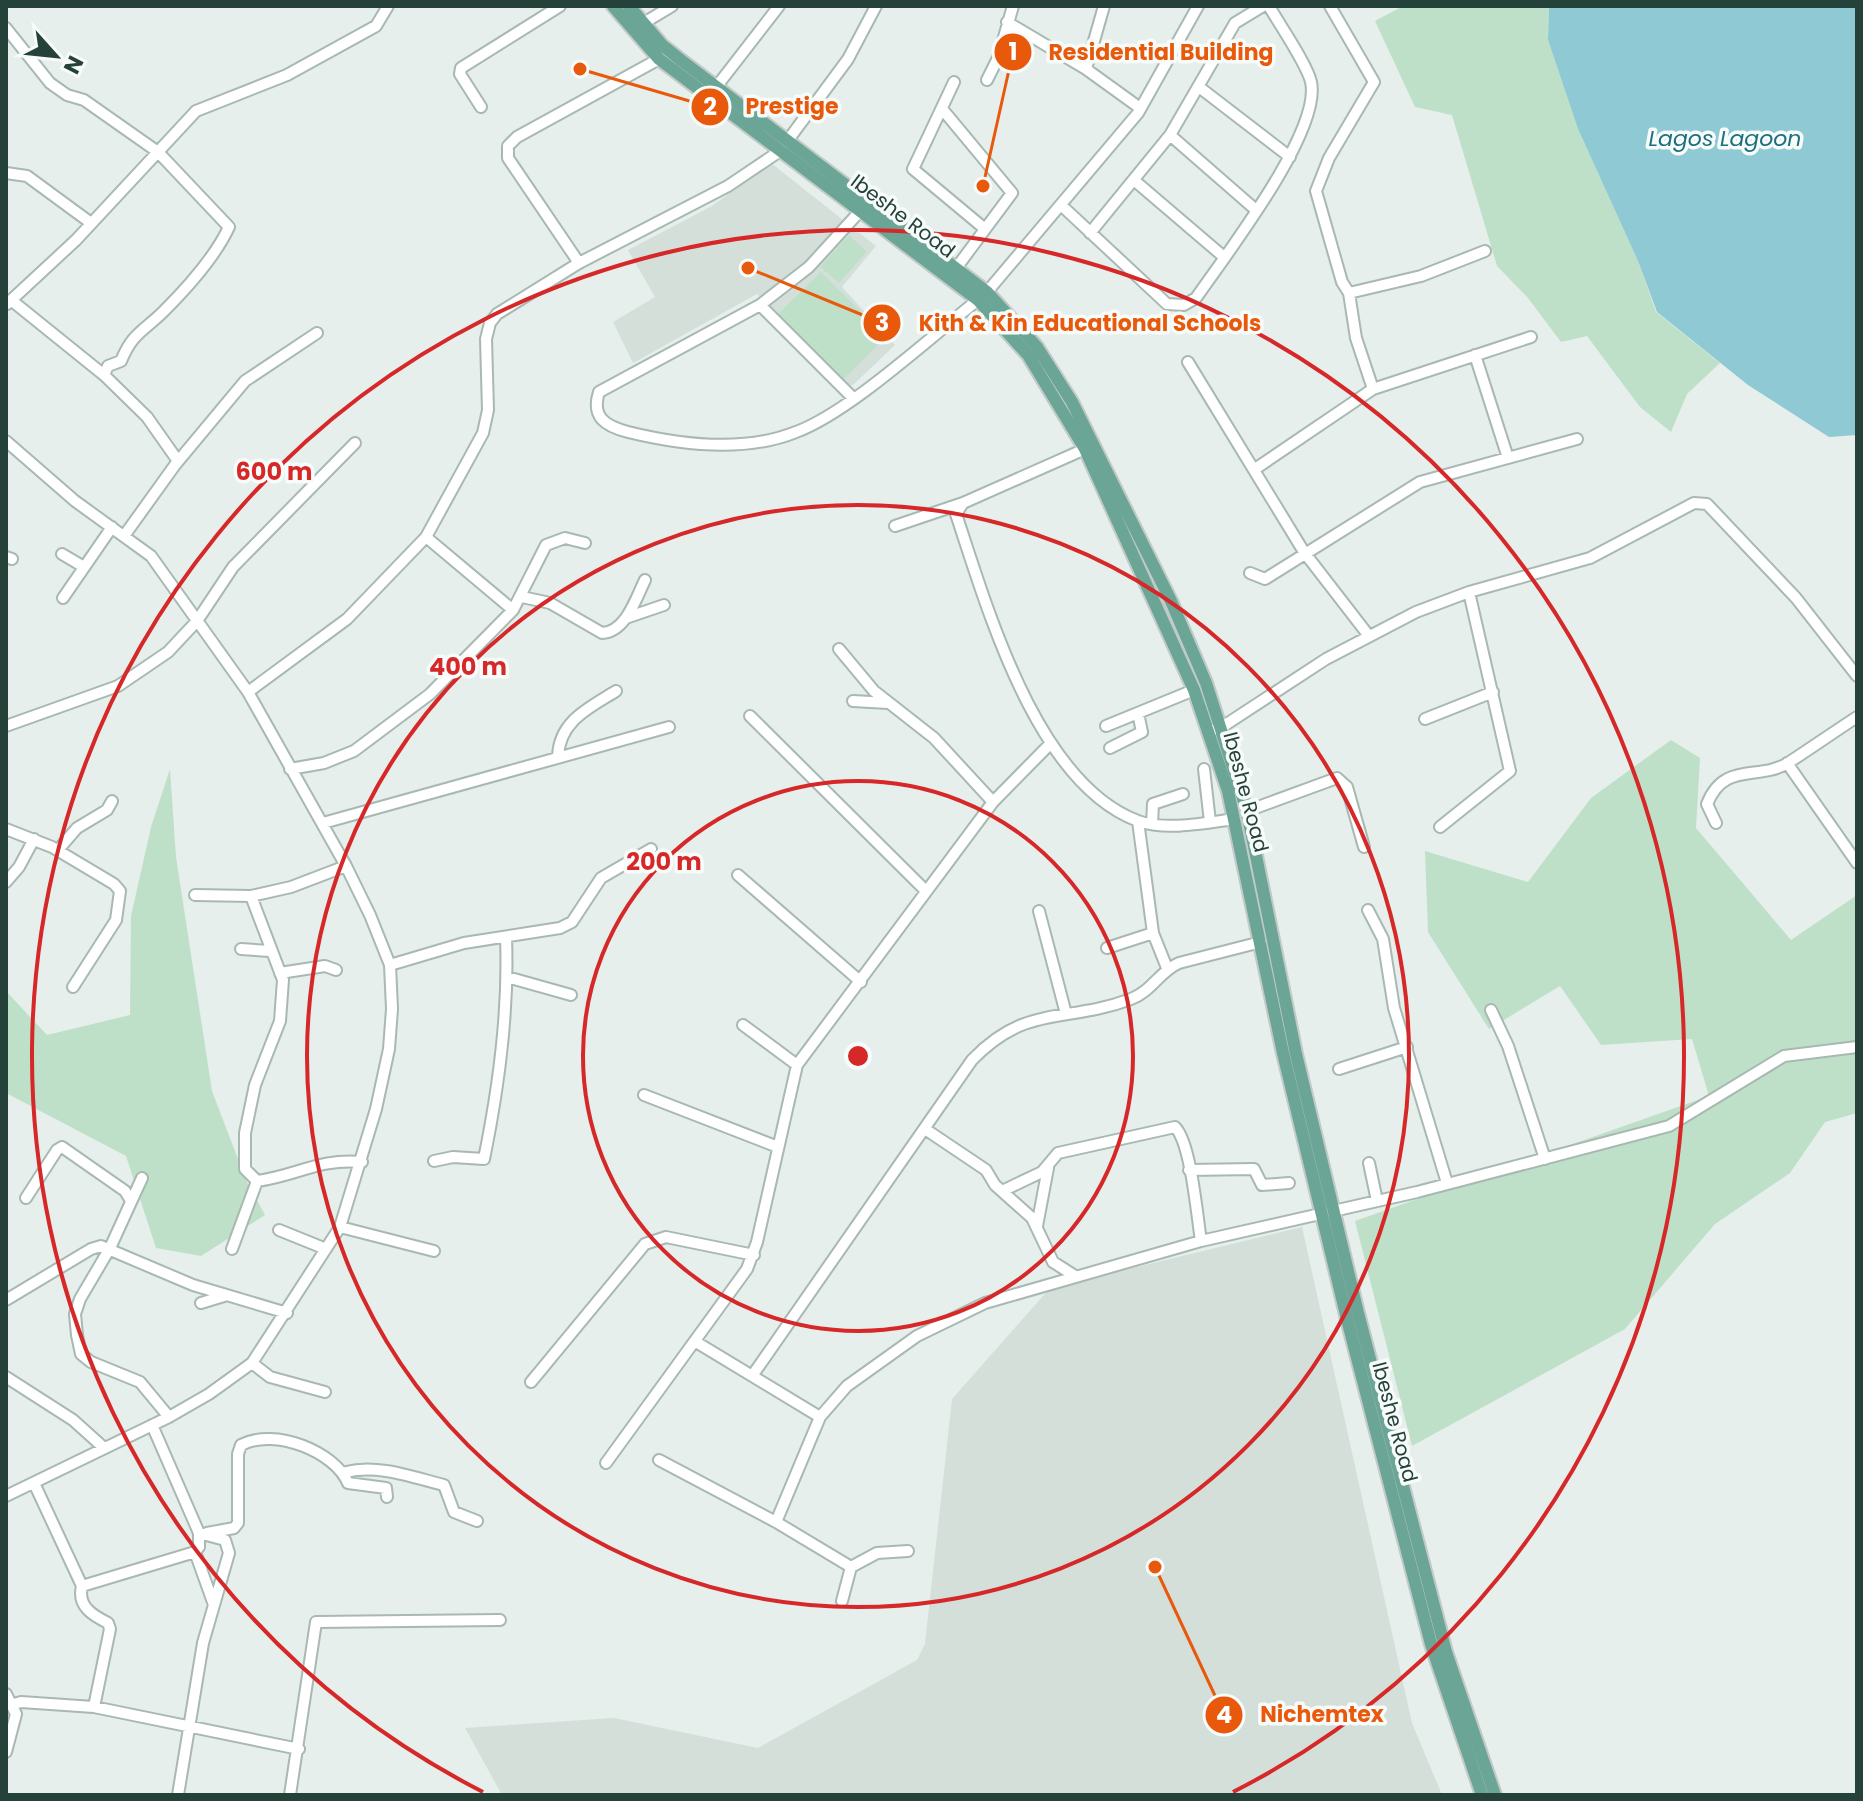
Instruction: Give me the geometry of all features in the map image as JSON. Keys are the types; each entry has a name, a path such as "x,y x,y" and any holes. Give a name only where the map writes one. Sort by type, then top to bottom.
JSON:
{"main road":[{"name":"Ibeshe Road","path":"613,6 659,59 957,267 1028,355 1085,449 1194,690 1216,729 1261,942 1431,1644 1482,1795"},
{"name":"Ibeshe Road","path":"629,6 662,45 717,86 783,146 862,209 982,296 1037,347 1072,402 1171,601 1247,811 1327,1214 1446,1652 1495,1795"}],"street":[{"path":"178,461 147,417 104,375 8,303 91,223 196,111 220,105 300,68 376,26 388,6"},
{"path":"481,107 460,74 461,68 560,6"},
{"path":"642,24 672,6"},
{"path":"717,86 779,6"},
{"path":"248,692 347,619 426,537 483,433 488,410 486,339 490,323 497,314 579,263 703,201 783,146 848,59 876,6"},
{"path":"987,80 998,58 1013,6"},
{"path":"1086,69 1104,6"},
{"path":"862,209 809,267 760,305 599,392 595,410 600,419 626,431 672,441 740,445 798,432 853,398 982,296 1140,108 1198,6"},
{"path":"1090,233 1170,135 1235,23 1263,6"},
{"path":"1061,205 1167,304 1184,305 1196,298 1290,157 1309,105 1311,82 1269,6"},
{"path":"1330,6 1374,82 1329,158 1316,191 1342,282 1349,293 1356,338 1373,389"},
{"path":"1007,22 1086,69 1140,108"},
{"path":"6,28 50,83 67,95 84,100 158,152 229,227 192,280 162,314 140,328 121,361 108,366 104,375"},
{"path":"579,263 508,158 508,146 517,137 659,59"},
{"path":"954,82 913,169 985,229"},
{"path":"1199,87 1290,157"},
{"path":"943,110 1012,193 957,267"},
{"path":"1170,135 1256,210"},
{"path":"6,173 27,176 91,223"},
{"path":"1135,181 1224,257"},
{"path":"1349,293 1421,276 1485,251"},
{"path":"760,305 853,398"},
{"path":"124,536 178,461 245,381 317,333"},
{"path":"1255,469 1373,389 1531,337"},
{"path":"1475,355 1508,458"},
{"path":"1188,362 1304,552 1369,636"},
{"path":"1250,573 1265,579 1420,482 1577,439"},
{"path":"6,441 75,501 151,556 248,692 346,866 390,965 389,1049 362,1162 340,1227 252,1363 209,1394 169,1417 6,1496"},
{"path":"6,726 137,676 168,652 197,621 233,567 355,443"},
{"path":"895,526 963,503 1085,449"},
{"path":"963,503 956,514 981,593 1007,658 1051,743 1078,778 1116,809 1138,821 1152,824 1235,819"},
{"path":"1216,729 1326,659 1416,612 1469,592 1590,558 1694,503 1707,504 1796,598 1857,676"},
{"path":"63,598 112,527"},
{"path":"426,537 513,610"},
{"path":"290,769 324,763 354,751 430,694 513,610 546,545 565,538 585,543"},
{"path":"62,554 84,567"},
{"path":"522,597 550,603 602,633 610,633 626,618 645,580"},
{"path":"1440,827 1510,771 1498,730 1493,692 1469,592"},
{"path":"626,618 664,605"},
{"path":"839,649 874,691 934,738 993,802"},
{"path":"1106,726 1194,690"},
{"path":"558,757 558,744 574,717 616,691"},
{"path":"1425,719 1493,692"},
{"path":"853,701 890,704"},
{"path":"1110,748 1142,732 1138,713"},
{"path":"750,716 926,891"},
{"path":"1716,823 1707,804 1713,790 1723,780 1787,763 1857,717"},
{"path":"323,823 669,727"},
{"path":"606,1463 696,1342 754,1255 797,1065 993,802 1051,743"},
{"path":"1787,763 1857,863"},
{"path":"1204,769 1210,822"},
{"path":"1247,811 1337,778 1347,787 1364,847"},
{"path":"1152,824 1153,804 1183,794"},
{"path":"58,850 77,828 107,810 112,801"},
{"path":"1138,821 1153,933 1167,968"},
{"path":"6,829 58,850 114,884 120,891 116,920 73,987"},
{"path":"6,882 19,867 34,839"},
{"path":"390,965 464,943 560,928 572,922 601,878 651,849"},
{"path":"195,895 251,896 291,887 346,866"},
{"path":"738,875 861,982"},
{"path":"251,896 283,980 280,1021 255,1085 245,1133 245,1169 257,1181"},
{"path":"1368,910 1383,939 1394,1008 1447,1183"},
{"path":"1039,911 1066,1014"},
{"path":"1107,948 1153,933"},
{"path":"434,1161 453,1157 484,1159 500,1085 507,977 506,938"},
{"path":"752,1376 972,1060 994,1038 1015,1026 1135,998 1161,980 1167,968 1261,942"},
{"path":"241,949 270,951"},
{"path":"280,973 325,966 336,970"},
{"path":"507,977 571,995"},
{"path":"1491,1010 1508,1046 1545,1159"},
{"path":"743,1025 797,1065"},
{"path":"1339,1069 1407,1047"},
{"path":"776,1522 820,1417 847,1386 917,1336 985,1303 1201,1241 1327,1214 1669,1126 1692,1116 1784,1056 1857,1047"},
{"path":"644,1095 778,1147"},
{"path":"1002,1191 1042,1172 1058,1153 1169,1127 1180,1132 1201,1241"},
{"path":"925,1129 986,1170 1037,1226 1053,1262 1075,1276"},
{"path":"26,1198 62,1147 125,1191 131,1201"},
{"path":"257,1181 283,1177 330,1160 362,1162"},
{"path":"1037,1226 1039,1204 1050,1162"},
{"path":"1369,1163 1377,1201"},
{"path":"1189,1170 1254,1169 1262,1185 1289,1183"},
{"path":"142,1178 75,1314 81,1354 91,1362 140,1382 169,1417"},
{"path":"232,1249 257,1181"},
{"path":"340,1227 434,1251"},
{"path":"279,1230 326,1249"},
{"path":"531,1382 645,1244 666,1237 754,1255"},
{"path":"6,1300 91,1249 110,1248 163,1274 224,1296 287,1313"},
{"path":"201,1303 224,1296"},
{"path":"696,1342 820,1417"},
{"path":"252,1363 270,1377 325,1392"},
{"path":"6,1377 73,1420 103,1447"},
{"path":"152,1425 202,1533 195,1552 214,1605"},
{"path":"202,1533 234,1528 238,1523 238,1454 241,1445 248,1441 273,1440 329,1457 346,1472 348,1483 386,1488 387,1497"},
{"path":"659,1460 776,1522 851,1567"},
{"path":"346,1472 357,1469 388,1470 407,1479 444,1485 454,1512 477,1521"},
{"path":"34,1483 82,1586 80,1594 88,1613 108,1623 110,1629 94,1707"},
{"path":"178,1795 203,1643 223,1579 229,1545 202,1533"},
{"path":"842,1601 851,1567 877,1553 908,1551"},
{"path":"82,1586 195,1552"},
{"path":"290,1795 316,1622 500,1620"},
{"path":"6,1694 14,1704 16,1724 6,1752"},
{"path":"14,1704 94,1707 299,1749"}],"shaded area":[{"path":"771,163 876,246 842,287 895,345 853,385 847,386 757,294 633,363 613,322 655,297 628,250 712,206"},
{"path":"1302,1227 1412,1723 1442,1795 502,1795 465,1728 614,1718 758,1748 917,1660 925,1644 952,1399 1050,1288"}],"green space":[{"path":"1403,6 1549,6 1548,40 1578,129 1638,261 1656,312 1720,363 1687,394 1671,432 1640,407 1587,336 1561,342 1528,298 1497,266 1452,115 1415,107 1375,21"},
{"path":"849,235 867,252 839,283 820,267"},
{"path":"821,272 886,337 843,380 778,314"},
{"path":"1671,740 1700,758 1696,828 1791,940 1857,895 1857,1113 1825,1122 1790,1173 1715,1224 1625,1329 1412,1446 1355,1221 1709,1096 1692,1039 1601,1045 1560,986 1489,1029 1428,932 1425,851 1528,882 1591,798"},
{"path":"170,769 176,857 212,1091 246,1180 265,1215 201,1256 156,1248 126,1156 6,1093 6,991 47,1035 130,1015 131,916 151,827"}],"water":[{"name":"Lagos Lagoon","path":"1549,6 1857,6 1857,435 1829,437 1748,385 1657,312 1638,261 1578,129 1548,40"}],"place":[{"name":"Prestige","path":"580,69"},
{"name":"Residential Building","path":"983,186"},
{"name":"Kith & Kin Educational Schools","path":"748,268"},
{"name":"Nichemtex","path":"1155,1567"}]}
